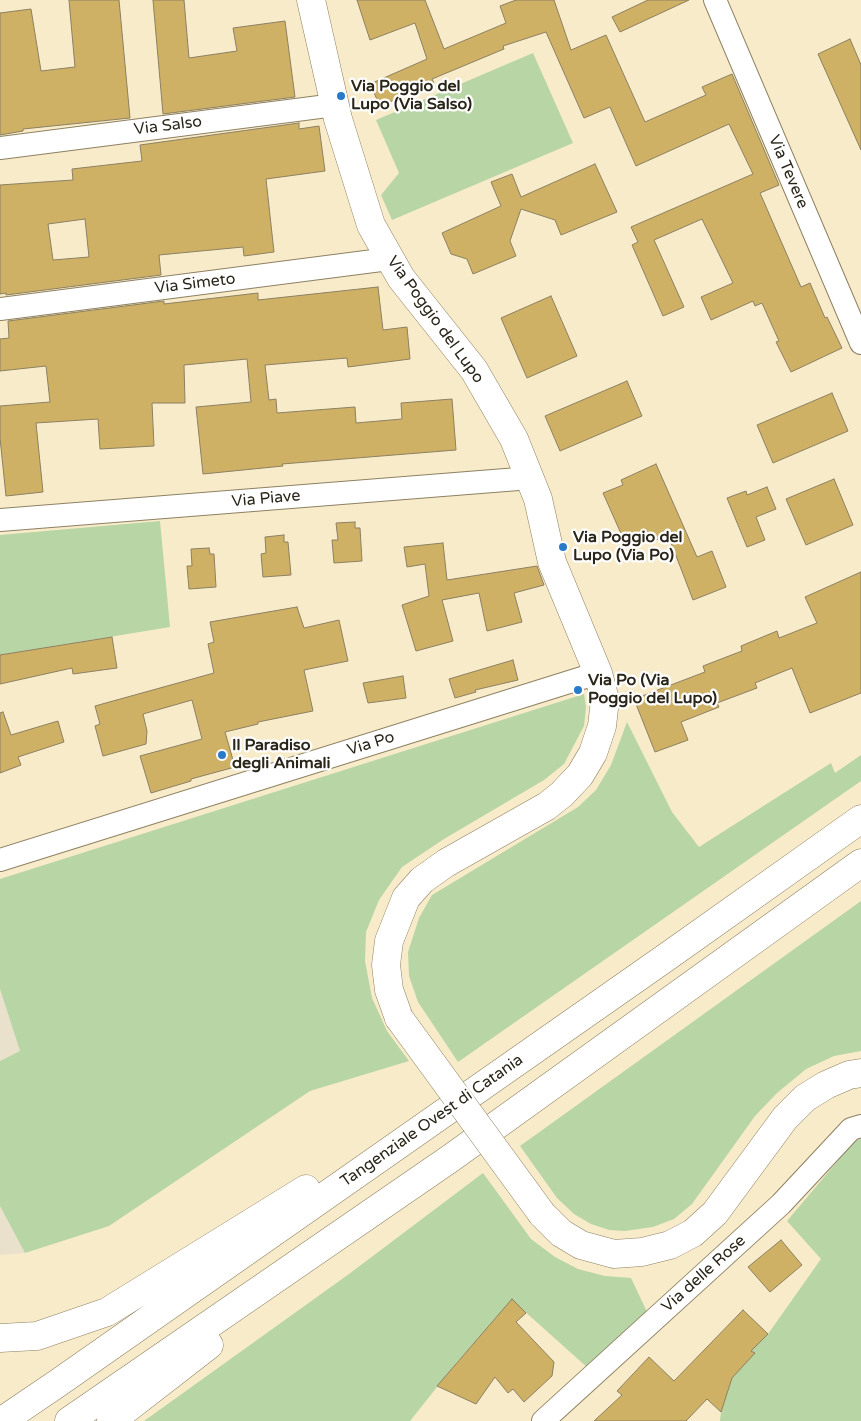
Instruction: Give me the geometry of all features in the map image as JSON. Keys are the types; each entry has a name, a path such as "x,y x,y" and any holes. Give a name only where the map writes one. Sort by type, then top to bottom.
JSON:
{"main road":[{"name":"Via Poggio del Lupo","path":"311,0 338,119 371,225 401,278 474,370 514,439 538,499 552,562 598,672 605,700 602,726 593,753 580,775 562,794 547,806 446,863 422,880 406,898 389,940 386,965 389,990 399,1018 542,1214 561,1232 581,1245 614,1254 642,1252 670,1245 693,1233 715,1213 784,1118 805,1098 826,1085 849,1075 861,1073"},
{"name":"Tangenziale Ovest di Catania","path":"2,1421 58,1384 861,818"},
{"path":"68,1421 451,1158 861,863"},
{"path":"0,1338 37,1336 106,1312 558,1033"},
{"path":"112,1421 451,1158"}],"street":[{"name":"Via Tevere","path":"714,0 861,344"},
{"name":"Via Salso","path":"0,148 335,105"},
{"name":"Via Simeto","path":"0,309 389,259"},
{"name":"Via Piave","path":"0,520 531,478"},
{"name":"Via Po","path":"0,860 598,672"},
{"name":"Via delle Rose","path":"543,1421 781,1204 850,1129 861,1126"}],"shaded area":[{"path":"0,989 20,1051 0,1061"},
{"path":"0,1206 25,1253 0,1255"}],"green space":[{"path":"533,53 573,143 392,220 381,195 399,173 376,120"},
{"path":"160,521 170,627 0,655 0,535"},
{"path":"584,694 586,707 584,726 564,764 544,780 444,839 402,867 379,900 366,932 365,961 372,998 387,1031 409,1061 310,1091 109,1226 25,1253 0,1206 0,1061 20,1051 0,989 0,879"},
{"path":"627,722 672,812 699,847 831,763 835,773 861,755 861,781 458,1062 418,1002 409,976 408,952 419,918 432,895 578,807 596,790 611,765"},
{"path":"861,901 861,1051 834,1056 806,1069 777,1093 755,1116 692,1204 674,1219 653,1227 625,1231 609,1230 591,1224 574,1214 557,1198 520,1146"},
{"path":"861,1137 861,1421 720,1421 732,1378 751,1351 768,1334 821,1259 787,1221 852,1144"},
{"path":"483,1173 531,1239 555,1257 578,1269 605,1276 631,1278 648,1314 589,1369 512,1300 457,1362 410,1421 144,1421 349,1274"}],"building":[{"path":"69,0 119,0 130,118 23,129 23,131 0,135 0,13 31,9 41,71 75,67"},
{"path":"153,0 184,0 189,58 237,51 233,28 285,21 295,97 163,114"},
{"path":"357,0 425,0 444,49 506,23 500,6 516,0 554,0 571,50 606,35 645,122 706,95 702,87 732,74 779,185 760,193 801,287 810,283 825,318 827,317 842,348 791,372 776,342 779,341 762,303 755,306 753,301 711,320 701,297 733,283 702,219 654,240 684,307 663,316 632,245 638,242 631,227 753,174 729,124 636,166 610,107 584,118 546,32 503,46 504,49 432,79 434,83 380,106 370,84 427,59 415,23 370,40"},
{"path":"648,0 689,0 620,32 612,17"},
{"path":"850,39 861,65 861,150 818,54"},
{"path":"299,123 299,129 319,126 325,171 266,179 274,252 244,256 243,247 159,255 161,275 6,295 6,293 0,294 0,185 73,180 72,169 142,161 140,145","holes":["85,219 89,257 53,260 48,224"]},
{"path":"595,164 617,212 561,235 555,220 521,209 510,241 516,256 473,274 467,259 451,254 442,233 501,206 491,182 512,174 521,197"},
{"path":"378,287 383,330 407,327 410,359 348,367 347,358 265,365 269,400 276,399 277,413 355,407 356,423 402,419 401,403 452,399 456,450 282,464 283,466 203,474 196,407 251,402 247,359 184,365 185,403 152,403 154,446 100,449 98,419 36,423 43,492 6,496 0,438 0,406 50,402 46,366 0,371 0,339 9,338 8,321 164,301 164,304 258,293 258,300"},
{"path":"551,296 577,356 527,378 501,318"},
{"path":"627,381 642,416 560,451 545,416"},
{"path":"832,393 848,431 773,463 757,425"},
{"path":"656,464 697,557 712,551 726,587 693,600 668,535 649,543 646,538 627,547 603,493 623,485 621,480"},
{"path":"834,479 853,525 806,545 786,499"},
{"path":"767,487 776,509 756,517 765,540 747,547 727,498 746,491 747,495"},
{"path":"355,522 355,528 360,528 362,561 334,563 332,540 338,540 336,523"},
{"path":"284,535 284,542 288,542 291,575 263,577 261,554 266,553 265,537"},
{"path":"443,543 447,580 537,566 544,585 514,593 522,622 487,631 479,593 442,600 453,641 416,651 402,605 429,596 425,564 407,567 404,547"},
{"path":"209,548 210,554 214,554 216,587 189,589 187,566 192,566 191,549"},
{"path":"861,572 861,693 810,713 792,668 755,683 757,688 717,703 719,707 681,722 688,740 655,752 634,699 705,672 703,666 742,651 741,646 777,631 779,638 817,623 805,597"},
{"path":"297,607 304,628 339,620 348,661 304,670 313,711 258,722 258,724 225,732 235,767 191,779 191,781 151,793 140,756 202,739 192,700 143,714 147,731 146,744 103,756 95,726 100,724 95,706 214,673 208,644 214,642 210,622"},
{"path":"112,637 117,668 73,674 72,668 0,684 0,655"},
{"path":"513,660 518,680 475,690 476,692 455,698 449,679"},
{"path":"403,676 406,698 368,703 363,683"},
{"path":"3,712 11,735 58,721 64,742 18,757 21,765 0,773 0,713"},
{"path":"781,1240 802,1265 770,1292 748,1267"},
{"path":"512,1299 526,1313 516,1322 554,1362 552,1376 524,1402 513,1389 508,1393 495,1377 476,1404 437,1386"},
{"path":"743,1310 768,1334 751,1351 755,1353 732,1378 721,1412 707,1399 686,1421 594,1421 622,1395 617,1391 649,1357 674,1381"}],"place":[{"name":"Via Poggio del Lupo (Via Salso)","path":"341,96"},
{"name":"Via Poggio del Lupo (Via Po)","path":"563,547"},
{"name":"Via Po (Via Poggio del Lupo)","path":"578,690"},
{"name":"Il Paradiso degli Animali","path":"222,755"}]}
